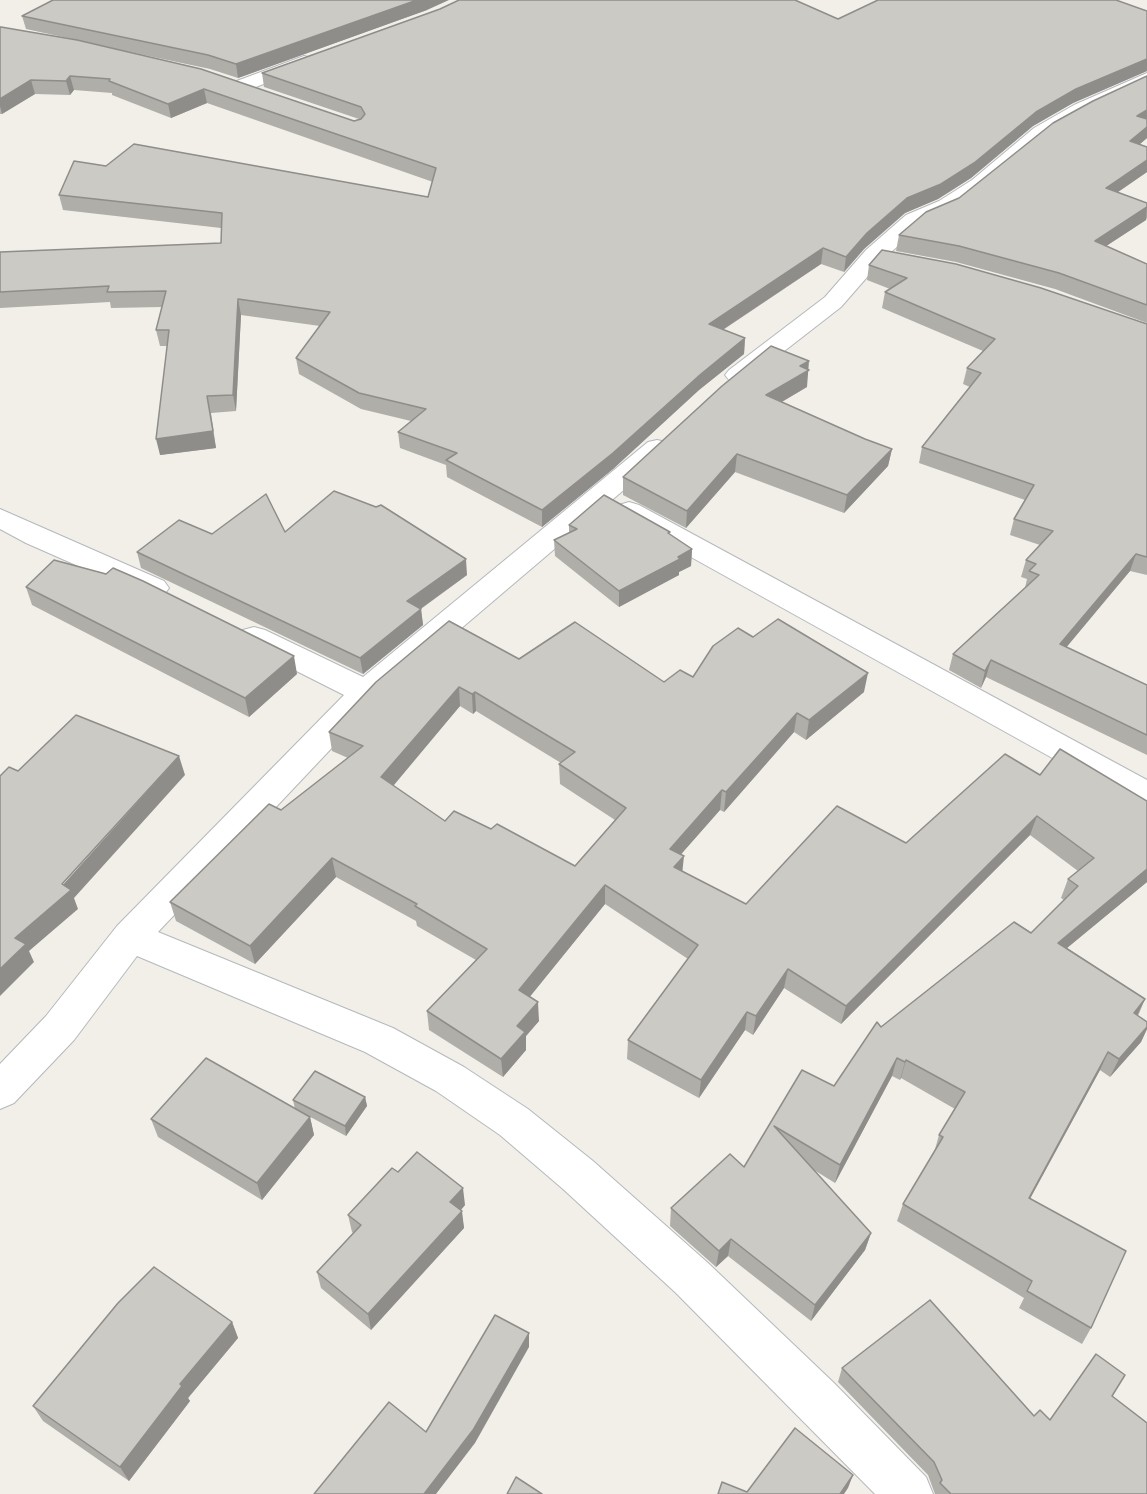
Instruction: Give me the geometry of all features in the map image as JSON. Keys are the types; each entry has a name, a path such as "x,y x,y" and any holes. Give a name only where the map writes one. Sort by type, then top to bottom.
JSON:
{"street":[{"path":"241,86 322,55"},
{"path":"719,391 767,350 833,302 885,257 914,220 947,206 979,184 1041,132 1081,109 1147,79"},
{"path":"220,80 266,97"},
{"path":"0,1091 60,1028 130,937 366,692 601,496 677,429"},
{"path":"601,496 1147,795"},
{"path":"0,518 36,537 176,599"},
{"path":"0,544 36,537"},
{"path":"226,623 366,692"},
{"path":"130,937 379,1040 450,1079 514,1122 578,1174 692,1278 909,1494"}],"building":[{"path":"53,0 417,0 236,64 208,55 22,16"},
{"path":"459,0 795,0 838,19 878,0 1116,0 1147,11 1147,59 1076,89 1036,112 974,163 941,184 907,198 867,233 846,257 823,248 709,324 745,338 613,453 542,510 446,460 457,453 398,432 426,409 359,393 296,358 330,312 238,299 233,395 207,396 213,431 156,439 169,330 156,330 166,291 107,292 109,286 0,292 0,252 221,243 222,213 59,195 74,161 106,166 134,144 428,197 436,168 204,89 168,104 109,81 110,79 70,76 66,81 31,80 0,99 0,27 77,40 201,69 354,121 361,119 365,114 361,107 262,73 440,9"},
{"path":"1147,76 1147,110 1137,116 1147,119 1147,127 1130,141 1147,147 1147,160 1106,188 1147,203 1147,207 1095,241 1147,264 1147,305 1059,273 959,246 899,235 926,212 959,198 1053,123"},
{"path":"882,250 956,264 1041,288 1147,324 1147,557 1136,554 1060,644 1147,685 1147,735 991,660 985,671 953,654 1039,575 1029,571 1036,564 1026,560 1053,531 1014,519 1034,485 922,447 981,373 967,368 995,339 885,292 907,278 869,265"},
{"path":"771,346 809,361 800,366 809,370 766,395 892,449 847,495 737,454 687,511 623,477 722,386"},
{"path":"334,491 376,507 381,505 466,559 407,601 421,609 360,658 137,552 179,520 212,534 266,494 285,532"},
{"path":"604,495 670,532 668,533 692,549 678,557 680,559 619,591 554,540 577,529 569,525"},
{"path":"54,560 106,574 113,568 294,656 245,698 26,587"},
{"path":"778,619 868,673 809,720 797,713 726,792 722,790 670,849 684,856 674,867 746,904 837,806 906,843 1005,754 1040,775 1060,749 1147,801 1147,869 1058,943 1145,999 1134,1013 1147,1022 1147,1027 1119,1059 1108,1052 1029,1198 1126,1251 1091,1328 1027,1291 1032,1281 903,1204 943,1137 939,1135 965,1092 906,1060 905,1062 897,1058 840,1165 774,1126 871,1233 815,1305 731,1239 719,1251 671,1208 730,1154 744,1167 802,1070 834,1086 877,1022 881,1027 1014,922 1031,933 1078,886 1068,879 1094,858 1037,816 846,1006 788,969 756,1016 747,1012 701,1080 628,1040 698,945 605,885 519,990 538,1002 517,1026 525,1032 501,1059 427,1011 487,949 415,906 417,904 332,858 250,946 170,902 269,804 281,810 363,746 329,732 376,682 449,621 519,659 575,622 664,682 680,670 693,677 713,646 738,628 753,637","holes":["459,687 472,694 475,692 575,752 559,764 626,808 575,866 497,824 491,829 454,811 445,821 381,777"]},
{"path":"76,715 179,756 62,884 71,890 15,938 26,944 0,969 0,776 9,767 18,771"},
{"path":"206,1058 310,1117 257,1183 151,1119"},
{"path":"315,1071 365,1097 345,1126 293,1100"},
{"path":"417,1152 463,1188 450,1202 462,1211 368,1314 317,1272 361,1225 348,1215 392,1168 398,1172"},
{"path":"154,1267 232,1322 180,1384 182,1386 120,1467 33,1406 118,1303"},
{"path":"930,1300 1034,1416 1040,1410 1050,1420 1096,1354 1125,1375 1112,1396 1147,1423 1147,1494 951,1494 940,1483 942,1480 934,1462 842,1368"},
{"path":"495,1315 529,1333 473,1430 424,1494 314,1494 389,1402 426,1432"},
{"path":"795,1428 853,1475 840,1494 718,1494 722,1482 747,1492"},
{"path":"516,1477 542,1494 507,1494"}]}
